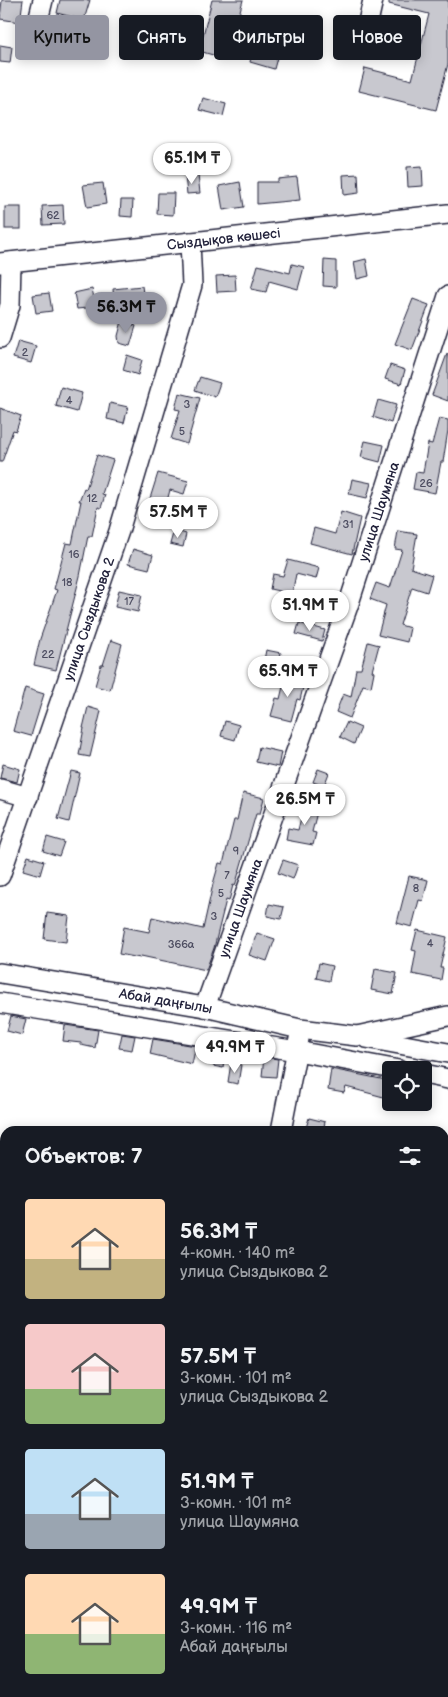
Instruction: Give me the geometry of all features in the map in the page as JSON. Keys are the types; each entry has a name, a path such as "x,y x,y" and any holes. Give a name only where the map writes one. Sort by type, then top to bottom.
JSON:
{"street":[{"path":"39,15 42,0"},
{"path":"370,15 373,0"},
{"name":"Сыздықов көшесі","path":"5,262 448,214"},
{"name":"улица Сыздыкова 2","path":"0,876 119,531 192,285 190,242"},
{"path":"0,338 10,305 5,262"},
{"name":"улица Шаумяна","path":"205,1007 349,603 448,296"},
{"path":"0,789 28,797"},
{"name":"Абай даңғылы","path":"0,973 205,1007 300,1029 357,1036 448,1016"},
{"path":"0,1003 297,1051 382,1067"},
{"path":"282,1126 300,1029"},
{"path":"357,1036 448,1053"},
{"path":"432,1076 448,1079"}],"building":[{"path":"2,0 23,0 21,15 15,15 15,21 0,19"},
{"path":"60,0 90,0 86,15 57,13"},
{"path":"212,0 243,0 239,15 214,15 214,55 204,52 204,31"},
{"path":"389,0 448,0 448,64 436,110 359,91 365,68 412,80 417,60 421,60 421,45 429,14 389,4"},
{"path":"0,45 12,47 10,63 0,62"},
{"path":"250,60 276,60 274,69 250,62"},
{"path":"203,98 226,104 223,116 199,110"},
{"path":"422,166 423,186 408,187 407,167"},
{"path":"358,174 359,193 344,195 343,175"},
{"path":"198,175 200,193 187,194 185,176"},
{"path":"297,177 300,200 257,204 257,182 278,182 278,179"},
{"path":"240,182 244,207 223,210 219,186"},
{"path":"103,183 106,204 87,207 83,185"},
{"path":"158,193 174,193 173,215 157,214"},
{"path":"121,200 133,200 132,217 120,216"},
{"path":"63,205 64,224 43,225 42,206"},
{"path":"5,207 21,207 21,229 5,229"},
{"path":"366,259 369,276 357,279 354,262"},
{"path":"324,260 336,261 336,287 323,286"},
{"path":"292,264 304,267 298,289 269,281 266,292 251,289 258,265 290,273"},
{"path":"235,275 236,291 217,292 216,276"},
{"path":"142,286 144,301 114,305 113,289"},
{"path":"92,289 96,307 77,309 74,293"},
{"path":"49,293 52,311 36,313 33,295"},
{"path":"413,299 429,305 412,350 395,344"},
{"path":"159,302 161,317 145,319 143,304"},
{"path":"122,321 136,326 130,346 119,343 118,336"},
{"path":"18,341 36,346 31,363 13,358"},
{"path":"448,354 448,401 432,395"},
{"path":"127,355 142,360 138,375 123,370"},
{"path":"390,365 405,370 401,384 385,379"},
{"path":"200,377 220,383 215,397 195,390"},
{"path":"61,387 82,393 77,412 56,406"},
{"path":"179,393 200,398 187,444 171,439 180,410 175,409"},
{"path":"378,400 396,405 391,423 373,417"},
{"path":"110,403 128,407 124,423 107,419"},
{"path":"0,408 21,416 16,431 13,430 2,462 0,462"},
{"path":"439,418 448,420 448,430 443,462 441,462 435,493 413,489 416,472 423,473 428,443 432,444"},
{"path":"365,441 384,445 380,462 361,457"},
{"path":"97,455 113,460 102,494 105,495 101,508 98,507 92,536 88,536 80,576 56,670 34,665 40,639 57,590 54,589 66,543 72,544 81,501 79,501 84,488 86,489"},
{"path":"158,473 188,481 184,494 170,490 164,512 147,508"},
{"path":"352,479 371,483 367,498 349,494"},
{"path":"341,512 360,518 352,554 310,543 314,528 335,534"},
{"path":"174,530 186,534 183,547 170,544"},
{"path":"398,531 417,534 411,568 432,575 427,592 412,587 400,625 410,628 407,642 378,635 386,605 370,599 376,583 390,588 402,550 395,549"},
{"path":"133,549 153,555 149,569 128,564"},
{"path":"288,560 319,568 316,579 296,574 292,594 270,589 273,574 283,576"},
{"path":"119,590 142,595 138,612 115,607"},
{"path":"299,623 325,630 322,641 296,634"},
{"path":"111,640 122,644 110,690 95,686"},
{"path":"368,642 379,645 372,671 374,672 371,687 363,685 350,718 336,712 343,694 351,697 356,669 361,669"},
{"path":"266,650 281,653 277,668 263,665"},
{"path":"286,674 305,679 300,700 297,699 291,721 271,716 276,698 280,699"},
{"path":"25,688 44,694 31,736 13,731"},
{"path":"88,707 101,711 90,757 79,755"},
{"path":"225,721 239,725 235,740 221,736"},
{"path":"347,722 361,728 354,744 340,737"},
{"path":"259,747 281,752 278,767 256,762"},
{"path":"3,764 20,769 17,782 0,778"},
{"path":"318,769 329,773 324,786 313,782"},
{"path":"71,771 80,773 69,822 58,819"},
{"path":"243,793 264,798 260,814 256,814 235,886 233,885 229,901 226,900 214,948 206,970 141,956 140,958 119,954 124,927 149,932 152,917 203,929 219,863 223,864 234,820 237,820"},
{"path":"305,801 319,804 312,832 316,833 313,845 286,840 288,828 298,830"},
{"path":"47,837 64,842 59,856 43,851"},
{"path":"28,856 44,861 40,875 23,870"},
{"path":"283,860 298,865 293,879 278,873"},
{"path":"409,876 428,880 423,901 419,900 412,927 397,923"},
{"path":"269,904 284,907 281,919 267,916"},
{"path":"47,913 69,916 66,942 44,939"},
{"path":"417,930 447,937 440,968 443,968 441,980 412,974 416,951 412,950"},
{"path":"257,933 275,939 267,961 249,955"},
{"path":"319,963 332,966 329,981 316,978"},
{"path":"375,969 397,973 393,994 371,990"},
{"path":"11,1016 26,1019 22,1035 7,1031"},
{"path":"65,1025 98,1030 95,1048 81,1045 81,1043 63,1041"},
{"path":"122,1034 135,1036 132,1050 119,1048"},
{"path":"153,1039 196,1046 192,1064 150,1054"},
{"path":"216,1050 225,1051 223,1068 213,1066"},
{"path":"264,1057 278,1059 276,1077 262,1076"},
{"path":"231,1063 241,1065 238,1084 228,1082"},
{"path":"331,1069 382,1079 382,1097 346,1087 344,1093 328,1090"},
{"path":"309,1118 325,1122 324,1126 307,1126"}]}
